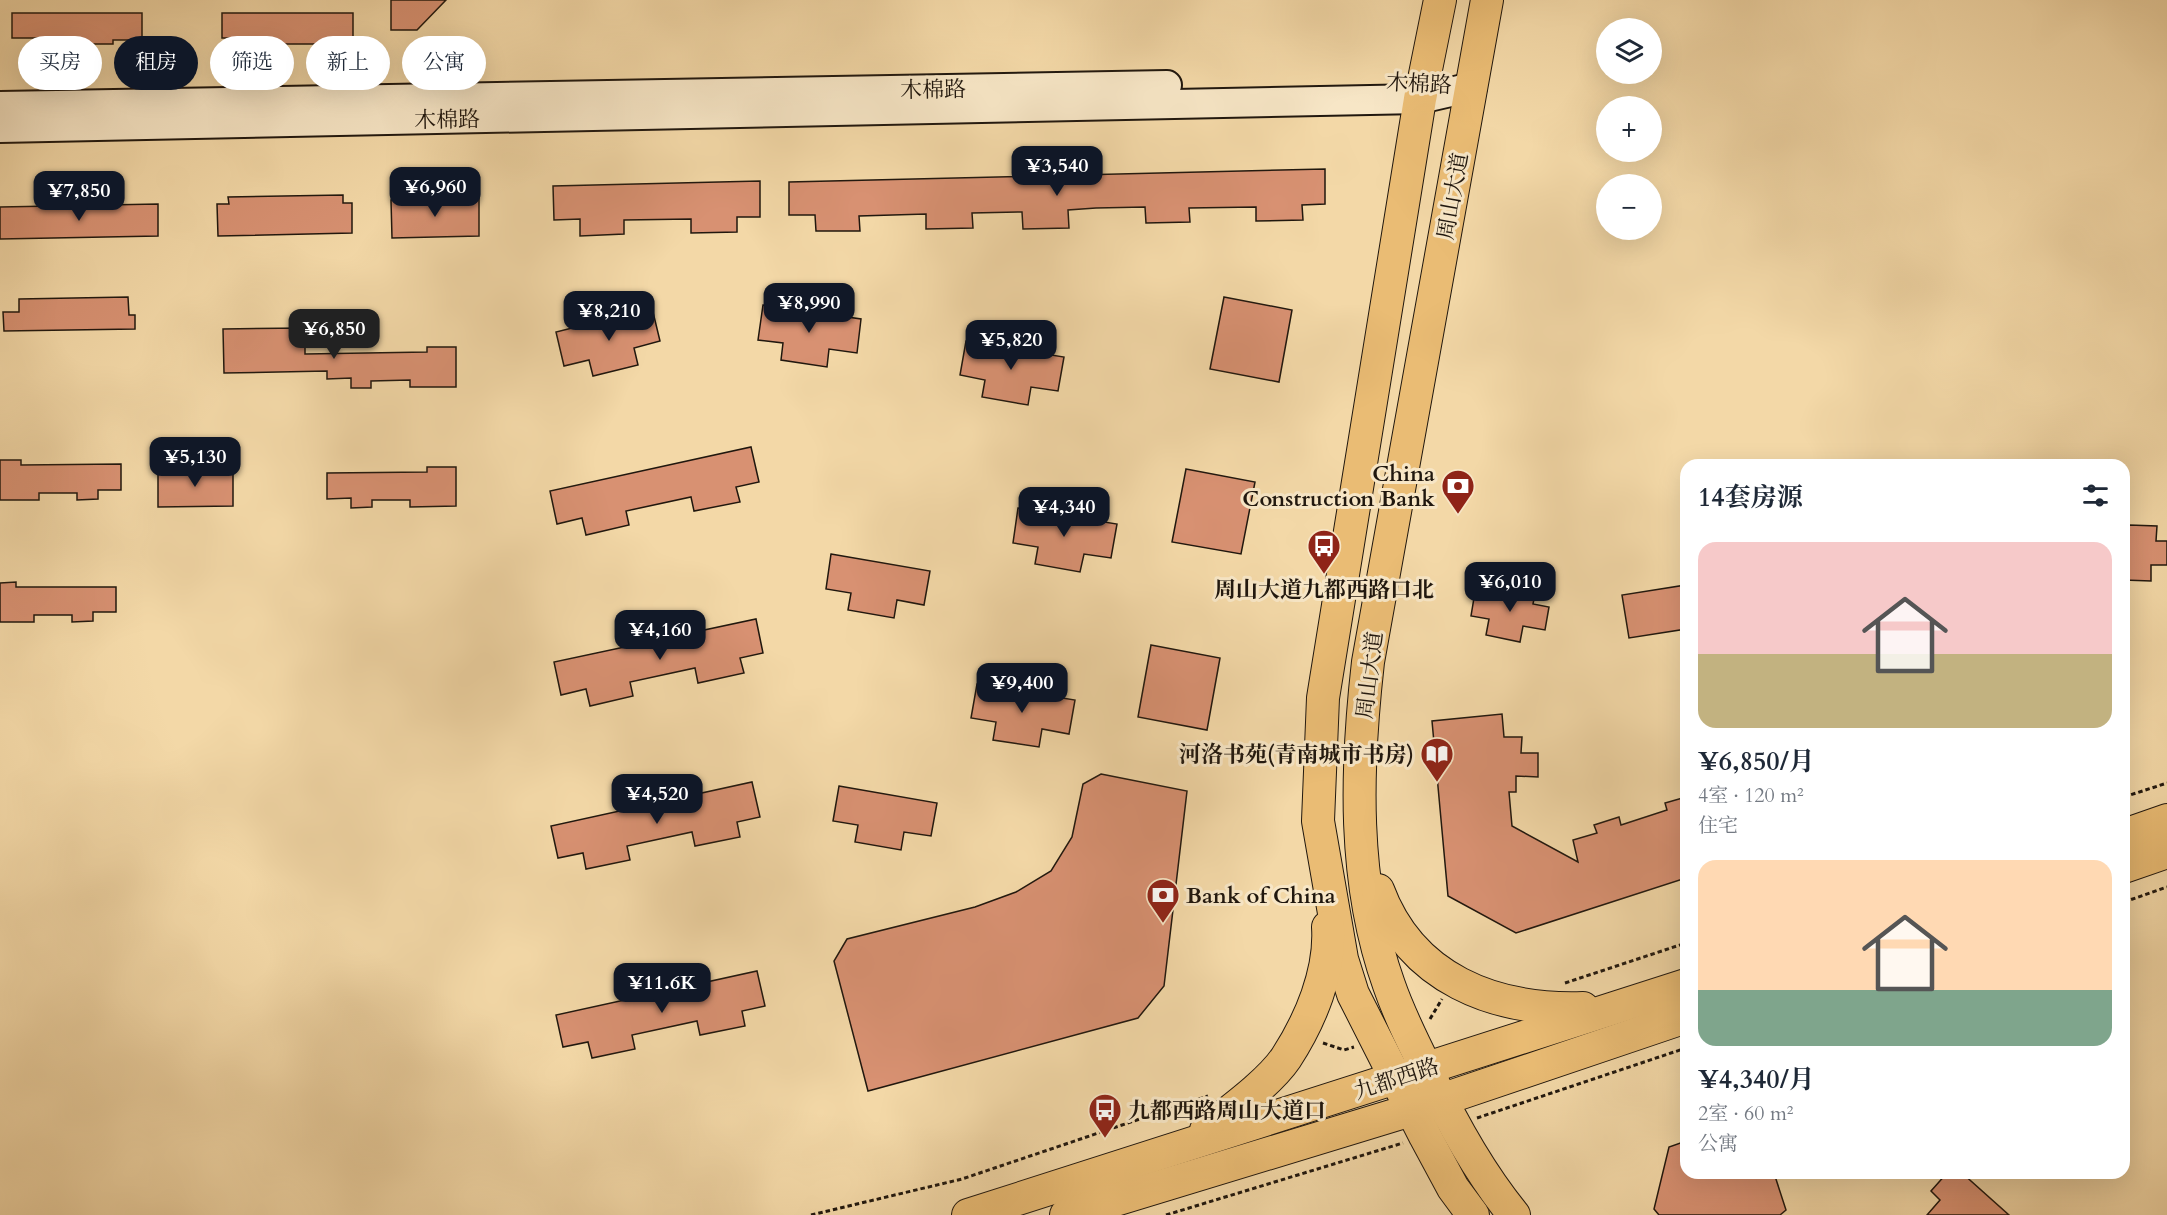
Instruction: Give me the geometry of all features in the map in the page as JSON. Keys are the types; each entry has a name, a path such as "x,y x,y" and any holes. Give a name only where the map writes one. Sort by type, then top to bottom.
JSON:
{"main road":[{"name":"周山大道","path":"1440,0 1422,90 1323,698 1318,799 1324,866 1342,959 1353,994 1453,1188 1473,1215"},
{"name":"周山大道","path":"1487,0 1368,662 1360,758 1360,842 1376,941 1385,973 1406,1028 1485,1179 1514,1215"},
{"name":"木棉路","path":"0,128 1472,87"},
{"name":"木棉路","path":"0,106 1422,90"},
{"path":"2130,833 2167,820"},
{"path":"1360,842 1394,924 1410,948 1427,964 1478,992 1507,1002 1560,1009 1614,1008"},
{"path":"2130,865 2167,852"},
{"path":"1189,1143 1241,1103 1285,1060 1317,998 1329,936 1324,866"},
{"name":"九都西路","path":"968,1215 1680,987"},
{"name":"九都西路","path":"1066,1215 1411,1110 1680,1019"}],"path":[{"path":"2130,795 2167,783"},
{"path":"2130,900 2167,887"}],"building":[{"path":"391,0 446,0 417,30 391,30"},
{"path":"12,13 142,13 142,36 114,36 113,44 102,44 102,36 18,36 18,38 12,38"},
{"path":"222,13 353,13 353,36 306,36 306,44 294,44 294,36 222,36"},
{"path":"1325,169 1325,204 1302,205 1303,220 1256,221 1256,207 1189,208 1190,222 1146,223 1145,207 1096,208 1068,210 1069,228 1023,229 1022,212 972,213 973,228 926,229 926,214 859,216 860,231 816,231 815,215 789,215 789,182"},
{"path":"760,181 760,217 737,217 737,232 691,233 691,219 624,220 624,234 580,236 580,219 554,220 553,186"},
{"path":"343,195 343,203 352,203 352,233 218,236 217,204 229,204 228,197"},
{"path":"479,198 479,236 392,238 391,200"},
{"path":"158,204 158,236 0,239 0,207"},
{"path":"128,297 129,315 135,315 135,329 4,331 3,312 19,312 19,299"},
{"path":"1224,297 1292,310 1279,382 1210,369"},
{"path":"763,305 861,319 857,353 829,349 827,367 781,360 783,343 758,340"},
{"path":"652,308 660,341 634,348 638,365 593,376 589,360 564,366 556,332"},
{"path":"305,328 305,354 427,352 427,347 456,347 456,387 410,387 410,380 371,381 371,388 351,388 351,378 327,379 327,371 224,373 223,329"},
{"path":"966,341 1064,357 1058,391 1031,387 1028,405 982,397 985,380 960,375"},
{"path":"751,447 759,482 736,487 740,502 694,511 691,497 626,511 629,525 586,535 582,518 557,524 550,491"},
{"path":"0,460 21,460 21,465 121,464 121,490 98,490 98,499 77,500 77,493 39,493 39,500 0,500"},
{"path":"427,467 456,467 456,506 410,507 410,500 372,500 372,507 351,508 351,498 327,499 327,473 427,472"},
{"path":"233,468 233,506 158,507 158,469"},
{"path":"1186,469 1255,482 1241,554 1172,542"},
{"path":"1018,508 1117,524 1111,558 1084,554 1080,572 1035,564 1038,547 1013,543"},
{"path":"2130,525 2157,526 2156,541 2167,541 2167,565 2151,565 2151,581 2130,580"},
{"path":"831,554 930,571 924,605 897,600 894,618 848,610 851,593 826,589"},
{"path":"16,582 16,587 116,587 116,612 93,612 93,621 72,622 72,615 34,615 34,622 0,622 0,583"},
{"path":"1509,584 1536,589 1533,604 1549,607 1545,630 1523,626 1520,642 1486,635 1489,619 1471,616 1475,592 1506,598"},
{"path":"1680,586 1680,630 1629,638 1622,595"},
{"path":"756,619 763,653 740,658 744,673 698,683 695,668 630,682 633,696 590,706 586,689 561,695 554,662"},
{"path":"1151,645 1220,658 1207,730 1138,717"},
{"path":"977,684 1075,700 1069,734 1042,729 1039,747 993,740 996,722 971,718"},
{"path":"1502,714 1504,737 1522,737 1521,753 1538,753 1538,777 1516,776 1516,792 1509,792 1512,826 1578,862 1573,840 1597,833 1594,825 1619,817 1621,825 1667,810 1665,803 1680,799 1680,880 1516,933 1448,896 1432,721"},
{"path":"1101,774 1187,791 1164,986 1138,1018 868,1091 834,961 847,939 975,907 1016,892 1051,871 1072,837 1083,784"},
{"path":"752,782 760,817 737,822 740,837 695,846 692,832 627,846 630,860 586,869 583,853 558,858 551,826"},
{"path":"839,786 937,803 931,836 904,832 901,850 855,842 858,825 833,821"},
{"path":"757,971 765,1006 742,1011 745,1026 700,1035 697,1021 632,1035 635,1049 592,1058 588,1042 563,1047 556,1015"},
{"path":"1680,1143 1680,1179 1776,1179 1786,1210 1780,1215 1659,1215 1654,1209 1669,1147"},
{"path":"1942,1179 1969,1179 2009,1215 1927,1215 1940,1200 1931,1191"}],"place":[{"name":"China Construction Bank","path":"1458,515"},
{"name":"周山大道九都西路口北","path":"1324,575"},
{"name":"河洛书苑(青南城市书房)","path":"1437,783"},
{"name":"Bank of China","path":"1163,924"},
{"name":"九都西路周山大道口","path":"1105,1139"}]}
